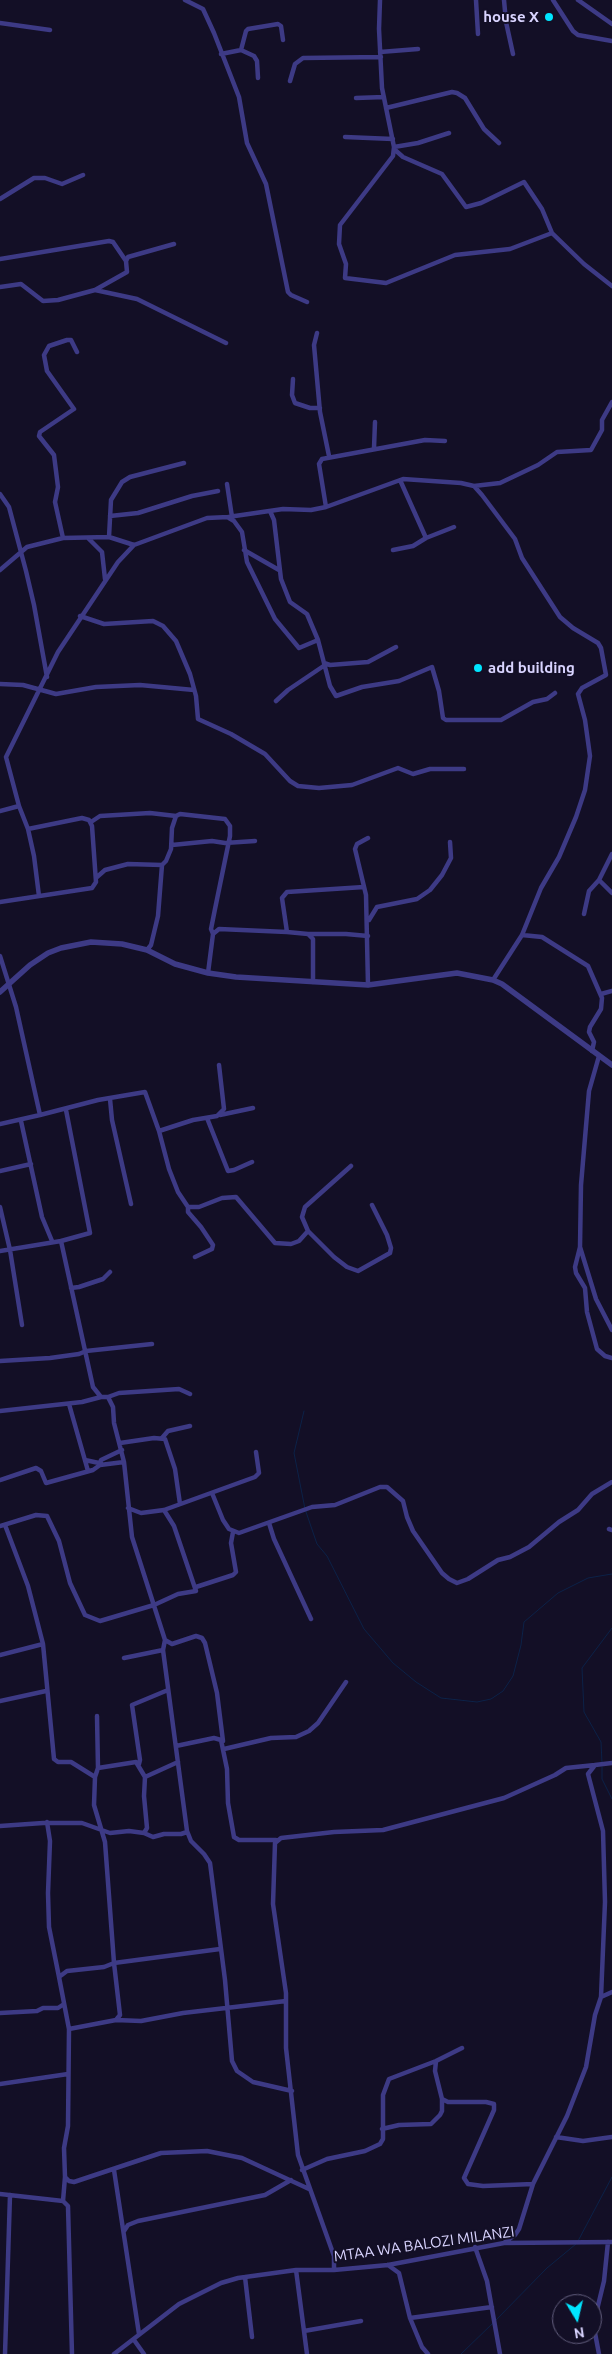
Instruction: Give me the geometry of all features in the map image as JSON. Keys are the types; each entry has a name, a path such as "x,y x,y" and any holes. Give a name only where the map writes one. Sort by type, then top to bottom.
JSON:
{"street":[{"path":"185,0 203,9 239,96 246,140 266,184 288,292 307,302"},
{"path":"380,0 380,55 384,97 394,148 390,163 371,183 340,225 339,244 346,264 346,280 384,283 455,255 510,249 552,233"},
{"path":"476,0 478,34"},
{"path":"504,0 506,22 513,54"},
{"path":"553,0 573,31 578,35 612,41"},
{"path":"578,0 612,24"},
{"path":"0,23 50,30"},
{"path":"242,50 248,29 278,24 281,26 283,40"},
{"path":"290,81 295,64 303,58 380,55 418,49"},
{"path":"221,54 242,50 256,58 258,78"},
{"path":"386,108 452,92 457,93 465,98 484,129 499,144"},
{"path":"356,98 384,97"},
{"path":"394,148 449,133"},
{"path":"345,137 393,139"},
{"path":"394,148 403,157 442,174 466,207 481,203 524,182 542,209 552,233 584,264 612,286"},
{"path":"0,199 34,178 46,178 62,184 83,175"},
{"path":"0,259 109,241 113,242 126,261 127,272 95,290 49,302 37,298 21,284 0,288"},
{"path":"126,261 128,257 174,244"},
{"path":"95,290 137,299 226,343"},
{"path":"317,333 315,351 320,408 330,456"},
{"path":"63,538 55,502 58,487 54,455 39,436 40,432 74,410 47,371 44,354 49,346 68,340 71,340 77,352"},
{"path":"292,379 292,395 295,403 299,406 320,408"},
{"path":"39,896 37,872 28,829 19,806 6,757 58,652 105,580 134,545 207,518 326,507 400,480 452,482 474,486 500,483 538,465 557,452 591,450 602,430 602,420 612,402"},
{"path":"374,422 374,448"},
{"path":"326,507 320,460 330,456 425,440 445,442"},
{"path":"109,537 111,496 127,478 184,463"},
{"path":"400,480 426,538"},
{"path":"227,484 230,517 242,532 247,562 261,592 284,632 291,636 299,648 318,640"},
{"path":"474,486 515,539 522,558 560,617 573,628 598,643 601,648 606,675 582,688 578,694 585,720 590,756 585,790 559,857 541,888 522,935 493,980"},
{"path":"110,516 138,513 192,496 218,491"},
{"path":"0,494 9,507 34,606 46,677"},
{"path":"270,511 274,520 278,544 279,570 290,602 307,614 318,640 330,686 336,696 362,687 399,681 432,667 439,691 443,718 446,720 501,720 534,702 547,699 556,693"},
{"path":"393,550 414,546 426,538 454,527"},
{"path":"87,537 102,552 105,580"},
{"path":"0,570 20,552 30,546 63,538 109,537 134,545"},
{"path":"244,550 279,570"},
{"path":"80,616 104,624 153,622 163,626 176,642 194,690 198,719 246,742 272,760 290,781 303,788 361,783 398,768 413,774 430,769 464,769"},
{"path":"276,701 324,664 368,662 396,647"},
{"path":"0,684 23,685 56,694 96,687 140,685 194,690"},
{"path":"0,811 19,806"},
{"path":"91,822 100,816 150,813 224,819 230,826 229,843 211,929 213,934 208,973"},
{"path":"147,950 158,916 162,865 166,861 172,845 172,831 176,816"},
{"path":"28,829 82,818 91,822"},
{"path":"91,822 97,877"},
{"path":"368,838 357,844 355,849 364,887 368,920 368,985"},
{"path":"172,845 212,841 229,843 255,841"},
{"path":"368,920 377,908 417,899 430,890 442,875 451,858 450,842"},
{"path":"584,914 589,891 599,880 612,854"},
{"path":"0,902 92,888 97,877 105,870 128,864 162,865"},
{"path":"599,880 612,892"},
{"path":"287,932 282,898 287,892 364,887"},
{"path":"213,934 218,930 228,929 368,936"},
{"path":"308,934 314,942 313,982"},
{"path":"522,935 542,937 580,959 588,966 601,994 601,1009 589,1032 594,1042 592,1051"},
{"path":"0,992 48,953 70,946 108,942 147,950 175,964 208,973 243,978 368,985 456,973 493,980 513,991 612,1065"},
{"path":"0,956 16,1007 40,1115"},
{"path":"601,994 612,992"},
{"path":"599,1056 589,1091 581,1178 580,1247 596,1299 612,1330"},
{"path":"219,1065 224,1109 220,1114"},
{"path":"0,1124 21,1121 40,1115 145,1092 159,1131 169,1169 182,1200 188,1207 188,1212 213,1245 212,1249 195,1257"},
{"path":"110,1099 112,1120 132,1204"},
{"path":"159,1131 193,1120 254,1108"},
{"path":"0,1252 52,1241 62,1241 90,1233 66,1110"},
{"path":"207,1118 228,1171 252,1162"},
{"path":"21,1121 42,1217 52,1241"},
{"path":"0,1171 31,1164"},
{"path":"351,1166 305,1207 302,1217 308,1230 334,1257 347,1267 358,1271 390,1253 391,1248 372,1205"},
{"path":"188,1207 199,1207 222,1198 236,1197 262,1229 275,1243 280,1245 299,1241 308,1230"},
{"path":"0,1207 10,1250 22,1325"},
{"path":"62,1241 86,1350 92,1387 101,1397"},
{"path":"580,1247 576,1256 576,1273 585,1288 587,1312 597,1349 612,1358"},
{"path":"71,1288 103,1279 110,1272"},
{"path":"0,1361 57,1357 79,1354 86,1350 152,1344"},
{"path":"0,1411 68,1404 108,1397 119,1393 179,1389 190,1394"},
{"path":"108,1397 113,1407 114,1423 122,1450 132,1537 165,1640 163,1650 187,1832 191,1842 204,1854 210,1863 230,2055 237,2071 253,2082 292,2091"},
{"path":"68,1404 88,1471"},
{"path":"120,1443 162,1438 168,1431 190,1426"},
{"path":"162,1438 167,1442 172,1460 180,1504"},
{"path":"0,1480 33,1468 41,1471 46,1482 88,1471 109,1456 122,1450"},
{"path":"129,1514 164,1510 255,1477 259,1473 256,1452"},
{"path":"85,1460 99,1464 124,1462"},
{"path":"212,1493 220,1515 234,1532 239,1533 312,1507 338,1504 385,1486 403,1501 407,1517 414,1531 442,1573 457,1583 468,1579 498,1560 510,1557 529,1547 559,1522 578,1510 592,1494 612,1482"},
{"path":"128,1508 135,1512"},
{"path":"164,1510 174,1526 196,1589"},
{"path":"96,1777 71,1762 55,1761 46,1692 47,1665 43,1644 28,1586 2,1525 36,1516 47,1516 59,1541 70,1582 85,1616 100,1621 154,1604 233,1575 236,1572 231,1543 234,1532"},
{"path":"269,1523 274,1539 311,1619"},
{"path":"165,1640 172,1644 196,1636 202,1638 207,1648 217,1694 233,1835 239,1840 276,1840 319,1833 383,1830 504,1798 556,1775 566,1768 612,1763"},
{"path":"0,1655 43,1644"},
{"path":"124,1658 163,1650"},
{"path":"224,1746 271,1738 296,1737 309,1731 318,1723 346,1682"},
{"path":"144,1833 147,1828 144,1796 145,1777 139,1764 132,1705 168,1690"},
{"path":"0,1701 46,1692"},
{"path":"97,1716 98,1768 94,1801 99,1828 105,1842 114,1963 120,2014 116,2020"},
{"path":"176,1746 216,1738 220,1731"},
{"path":"216,1738 224,1746"},
{"path":"98,1768 132,1762 139,1764"},
{"path":"145,1777 178,1762"},
{"path":"504,2243 515,2235 519,2229 533,2184 584,2078 595,2015 601,1997 604,1843 597,1804 589,1778 589,1772 595,1765"},
{"path":"0,1826 47,1822 82,1823 110,1833 131,1831 153,1837 187,1832"},
{"path":"47,1822 50,1841 49,1927 69,2029 68,2126 64,2148 65,2177 63,2201 70,2212 72,2354"},
{"path":"105,1842 110,1833"},
{"path":"276,1840 274,1845 273,1904 286,2001 286,2048 298,2155 334,2256 334,2270"},
{"path":"59,1977 67,1971 220,1949"},
{"path":"601,1997 612,1992"},
{"path":"69,2029 116,2020 141,2021 226,2007 286,2001"},
{"path":"0,2013 58,2008 64,2004"},
{"path":"58,2008 66,2013"},
{"path":"302,2170 327,2159 374,2148 383,2139 383,2095 389,2079 436,2061 462,2048"},
{"path":"436,2061 435,2071 442,2099 442,2111"},
{"path":"0,2084 68,2074"},
{"path":"442,2099 454,2102 486,2102 493,2103 494,2106 465,2176 466,2182 470,2185 483,2186 533,2184"},
{"path":"382,2128 399,2125 431,2124 442,2111 454,2102"},
{"path":"556,2137 583,2141 612,2137"},
{"path":"65,2177 69,2181 74,2182 161,2154 207,2151 242,2158 309,2189"},
{"path":"114,2170 139,2334"},
{"path":"124,2231 128,2224 138,2221 264,2195 291,2180"},
{"path":"0,2194 63,2201"},
{"path":"5,2354 3,2293 10,2195"},
{"path":"599,2354 594,2333 610,2242"},
{"name":"MTAA WA BALOZI MILANZI","path":"114,2354 193,2295 221,2283 245,2277 296,2270 334,2270 388,2265 504,2243 610,2242"},
{"path":"475,2247 492,2307 500,2354"},
{"path":"388,2265 399,2273 410,2318 422,2347 428,2354"},
{"path":"296,2270 306,2354"},
{"path":"245,2277 252,2337"},
{"path":"410,2318 492,2307"},
{"path":"304,2331 361,2321"},
{"path":"134,2340 144,2354"}],"waterway":[{"path":"304,1411 294,1453 305,1509 317,1544 327,1556 364,1629 393,1663 416,1682 441,1698 477,1702 491,1699 503,1691 513,1676 521,1645 524,1622 558,1593 588,1578 612,1574"},
{"path":"602,1763 601,1742 584,1712 582,1668 612,1628"},
{"path":"602,1767 602,1779 612,1799"},
{"path":"578,2241 612,2177"},
{"path":"496,2320 547,2268 576,2244"},
{"path":"461,2354 493,2323"}],"place":[{"name":"house X","path":"549,17"},
{"name":"add building","path":"478,668"}]}
